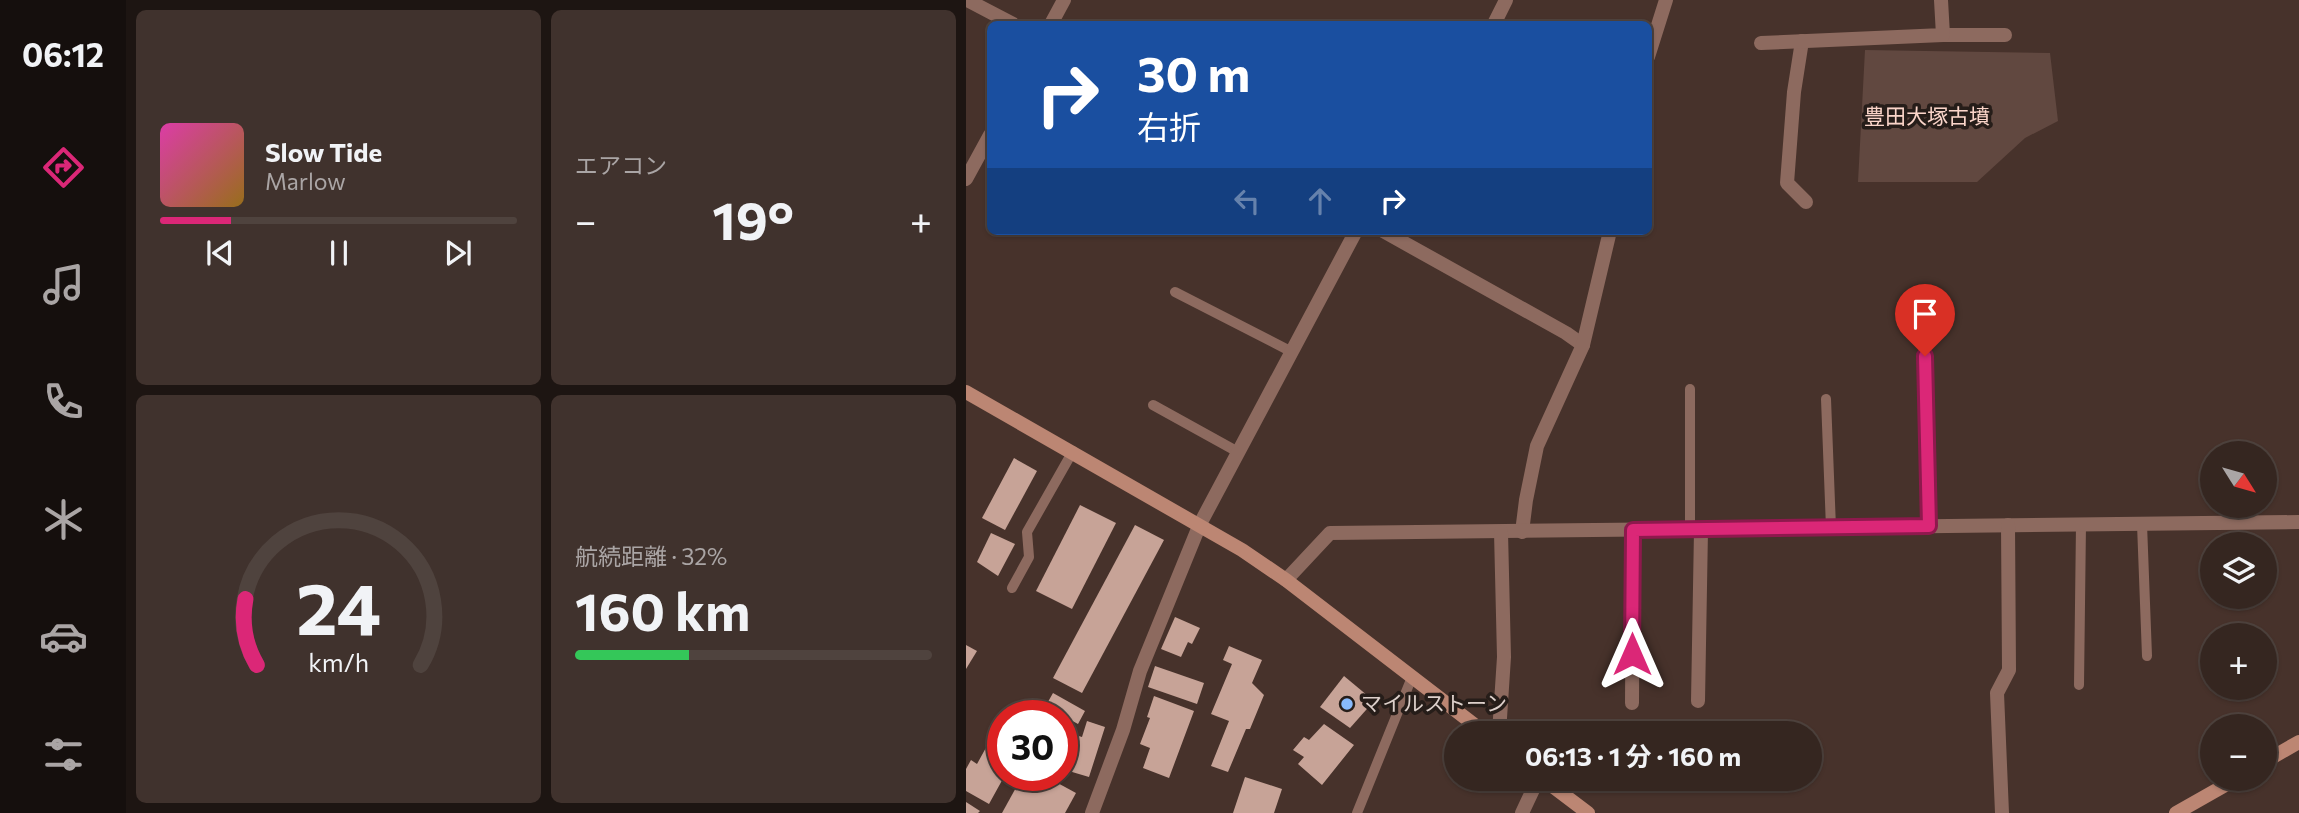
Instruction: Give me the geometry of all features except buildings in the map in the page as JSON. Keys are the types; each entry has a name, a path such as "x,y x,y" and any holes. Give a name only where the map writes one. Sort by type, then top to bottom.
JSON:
{"street":[{"path":"967,0 1007,21"},
{"path":"1053,21 1065,0"},
{"path":"1496,21 1506,0"},
{"path":"1652,44 1666,0"},
{"path":"1941,0 1943,36"},
{"path":"1761,43 2006,35"},
{"path":"1802,41 1794,92 1787,183 1806,202"},
{"path":"966,179 987,140"},
{"path":"1092,813 1123,730 1140,671 1200,524 1354,235"},
{"path":"1390,235 1566,332 1583,345"},
{"path":"1522,532 1537,446 1583,345 1609,235"},
{"path":"966,392 1200,524 1286,580 1469,721"},
{"path":"1286,580 1331,533 2299,522"},
{"path":"2002,813 1997,693 2009,670 2008,526"},
{"path":"1632,704 1633,530"},
{"path":"1695,530 1698,701"},
{"path":"1500,721 1504,657 1501,532"},
{"path":"2277,755 2299,743"},
{"path":"1522,813 1534,791"},
{"path":"1558,791 1588,813"},
{"path":"2176,813 2215,791"}],"lane":[{"path":"1175,292 1292,352"},
{"path":"1925,356 1929,526"},
{"path":"1690,389 1695,530"},
{"path":"1826,399 1831,528"},
{"path":"1153,405 1238,452"},
{"path":"1012,588 1029,557 1027,533 1073,451"},
{"path":"2079,685 2081,524"},
{"path":"2143,524 2147,656"},
{"path":"1357,813 1412,677"}],"green space":[{"name":"豊田大塚古墳","path":"1865,50 2050,53 2058,121 2025,138 1977,182 1858,182"}],"place":[{"name":"マイルストーン","path":"1347,704"}],"route":[{"path":"1632,654 1633,530 1929,526 1925,356"}]}
